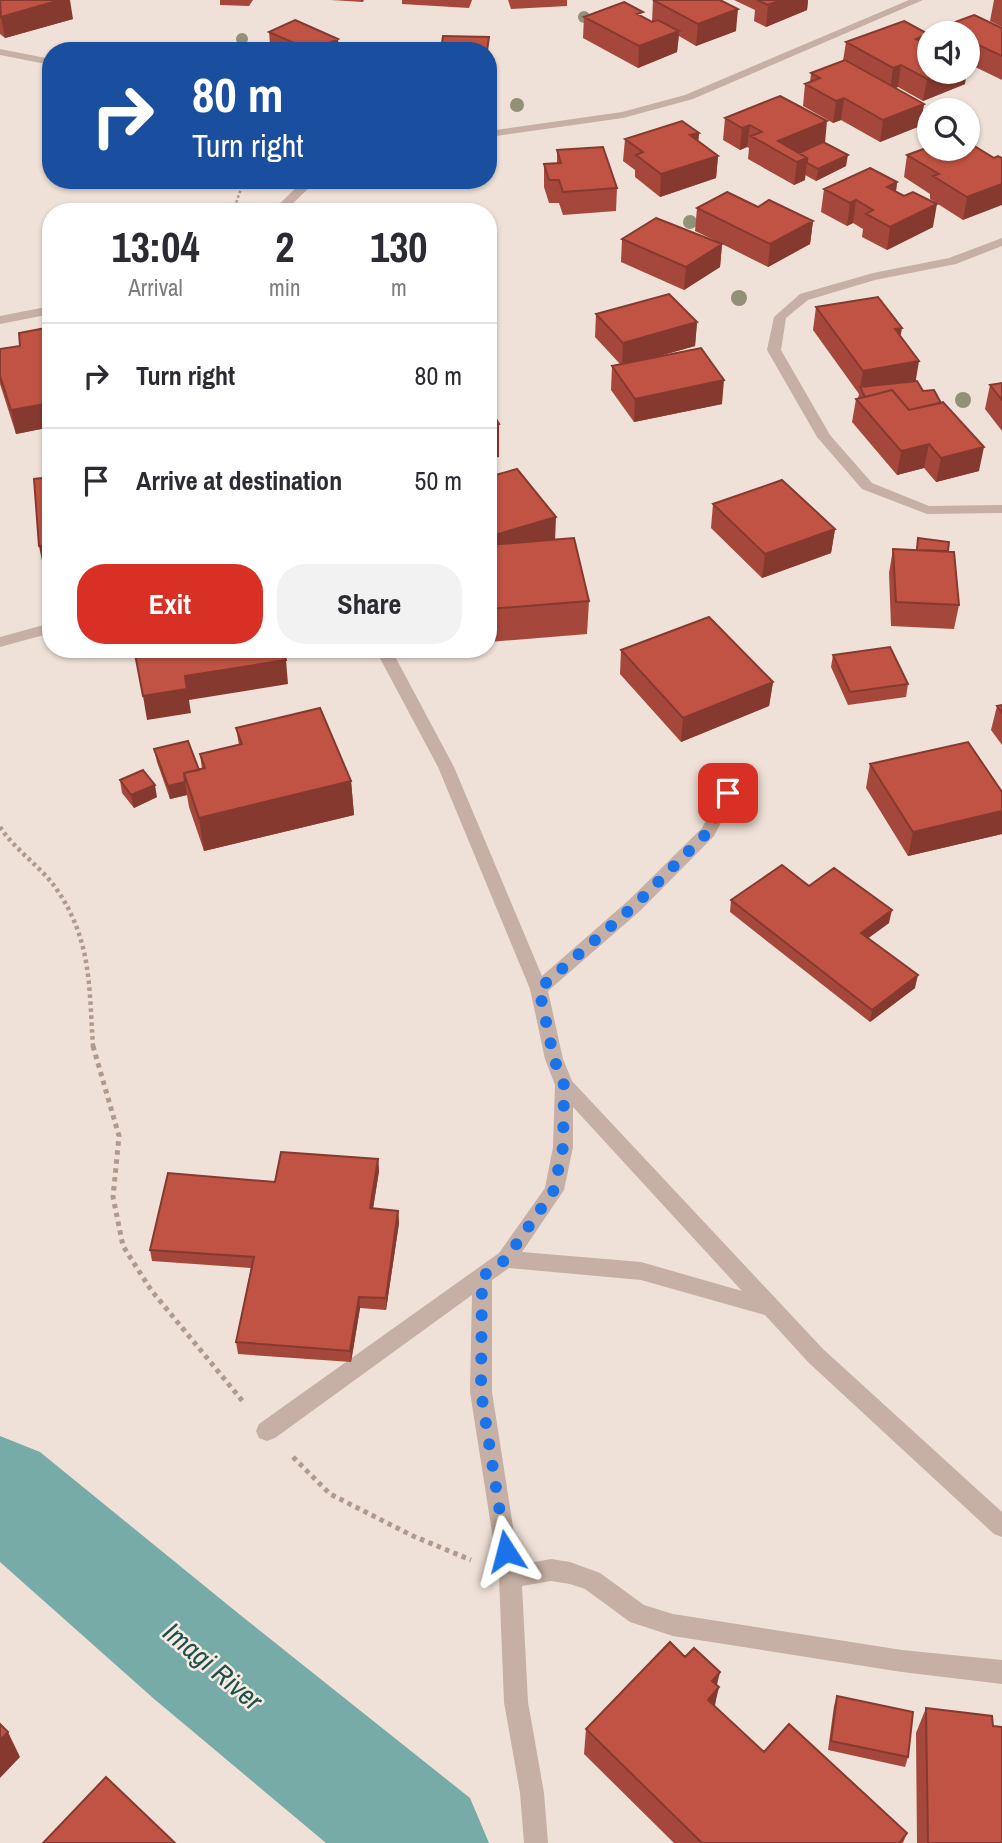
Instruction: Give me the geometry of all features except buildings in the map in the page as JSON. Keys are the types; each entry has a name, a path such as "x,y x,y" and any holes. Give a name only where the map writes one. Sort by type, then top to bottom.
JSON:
{"street":[{"path":"497,133 623,116 689,97 918,0"},
{"path":"0,52 42,60"},
{"path":"287,203 301,189"},
{"path":"1002,242 951,261 873,277 804,298 780,317 774,350 824,437 867,486 927,510 1002,509"},
{"path":"0,320 42,312"},
{"path":"0,642 42,630"},
{"path":"267,1432 506,1259 554,1190 563,1147 564,1085 554,1059 539,989 446,767 388,658"},
{"path":"539,989 635,905 708,832 728,793"},
{"path":"564,1085 772,1308 868,1406 1002,1527"},
{"path":"506,1259 641,1271 772,1308"},
{"path":"482,1277 481,1392 510,1577 516,1702 532,1793 536,1843"},
{"path":"510,1577 551,1570 570,1573 592,1581 638,1614 673,1625 902,1661 1002,1672"}],"path":[{"path":"0,827 10,842 54,886 82,936 89,982 93,1052 118,1136 113,1197 123,1246 151,1290 267,1432 330,1494 412,1536 510,1577"}],"waterway":[{"name":"Imagi River","path":"0,1489 196,1656 425,1843"}],"route":[{"path":"506,1551 481,1392 482,1277 506,1259 554,1190 563,1147 564,1085 554,1059 539,989 635,905 708,832 728,793"}]}
